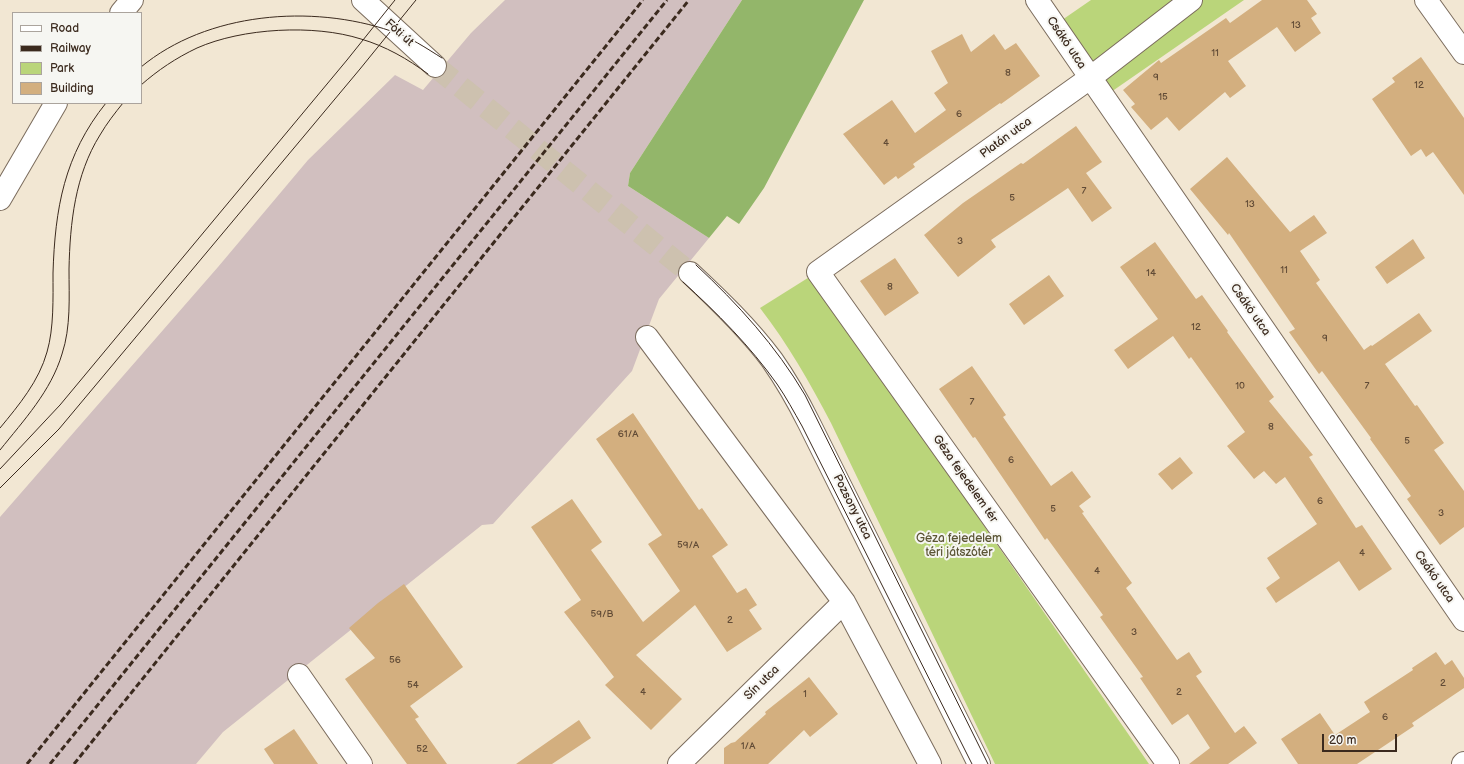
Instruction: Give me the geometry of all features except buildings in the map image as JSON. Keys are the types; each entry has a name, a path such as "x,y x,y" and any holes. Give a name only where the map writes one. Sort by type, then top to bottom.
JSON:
{"street":[{"path":"122,12 132,0"},
{"name":"Fóti út","path":"363,0 435,66"},
{"name":"Csákó utca","path":"1037,0 1464,620"},
{"name":"Platán utca","path":"818,272 1090,78 1191,0"},
{"path":"1426,0 1464,52"},
{"path":"0,199 55,104"},
{"name":"Géza fejedelem tér","path":"818,272 1168,764"},
{"name":"Pozsony utca","path":"690,273 726,307 751,334 786,380 809,423 979,764"},
{"path":"647,337 844,602 930,764"},
{"name":"Sín utca","path":"679,764 844,602"},
{"path":"299,675 361,764"}],"shaded area":[{"path":"505,0 742,0 630,173 628,186 709,238 659,299 632,371 493,524 482,525 223,732 196,764 0,764 0,517 218,267 308,160 395,75 423,90 471,33"}],"green space":[{"path":"742,0 864,0 764,188 739,224 727,216 709,238 628,186 630,173"},
{"path":"1091,0 1244,0 1111,92 1062,20"},
{"name":"Géza fejedelem téri játszótér","path":"811,276 1149,764 995,764 831,423 798,364 760,308"}],"tunnel":[{"path":"435,66 690,273"}],"tram line":[{"path":"0,469 60,405 347,60 395,0"},
{"path":"0,488 59,429 416,0"},
{"path":"142,66 167,49 197,34 228,24 261,18 295,16 328,18 360,23 391,31 398,33 442,58"},
{"path":"142,84 154,74 197,48 215,41 235,36 278,30 322,31 361,39 379,45 412,63 428,74"},
{"path":"0,428 34,383 47,352 52,323 56,227 64,184 80,142 105,104"},
{"path":"0,450 44,393 57,368 62,354 68,323 71,234 79,183 85,166 100,135 122,104"},
{"path":"696,265 727,295 755,326 782,360 805,395 988,764"},
{"path":"683,282 721,318 744,343 767,370 787,399 972,764"}],"railway":[{"path":"27,764 643,0"},
{"path":"50,764 667,0"},
{"path":"74,764 689,0"}]}
